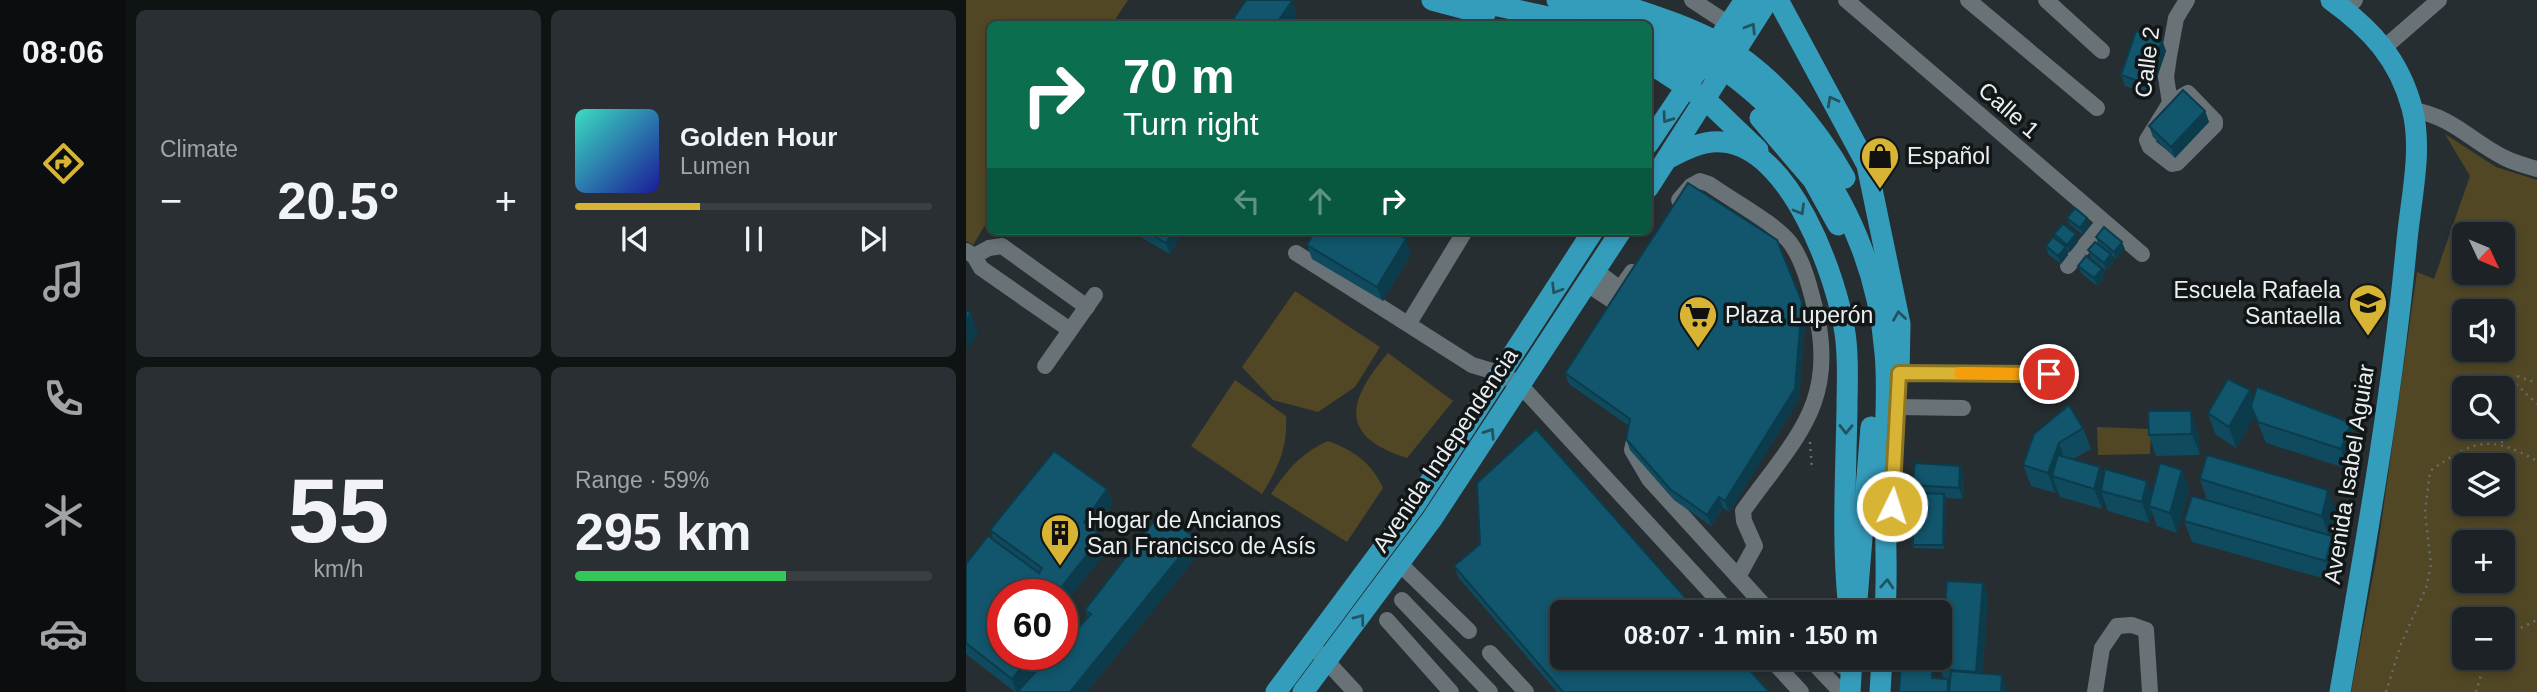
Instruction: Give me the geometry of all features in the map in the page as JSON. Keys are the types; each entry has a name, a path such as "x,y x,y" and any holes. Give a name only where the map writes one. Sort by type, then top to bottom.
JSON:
{"main road":[{"path":"1432,0 1515,21"},
{"path":"1470,0 1555,9 1596,9 1632,21"},
{"path":"1607,0 1727,48 1801,116 1829,150 1863,210 1891,271"},
{"path":"1652,182 1706,100 1727,48 1730,25 1745,0"},
{"path":"1652,139 1689,88 1768,0"},
{"path":"1778,0 1867,165 1891,271 1900,324 1898,407 1886,600"},
{"name":"Avenida Isabel Aguiar","path":"2340,692 2365,552 2403,288 2416,152 2412,110 2385,47 2344,3"},
{"path":"1555,9 1576,21"},
{"path":"1652,29 1701,54 1766,103 1820,163 1848,214 1874,281 1886,355 1884,481 1888,555"},
{"path":"1652,47 1685,61 1752,110 1813,180 1840,230 1857,273 1871,358 1870,451 1857,600"},
{"path":"1652,65 1706,100 1748,138 1773,169 1817,241 1834,285 1845,334 1844,559 1848,600"},
{"path":"1667,159 1703,144 1722,142 1742,146 1773,169"},
{"name":"Avenida Independencia","path":"1276,692 1415,505 1590,235"},
{"name":"Avenida Independencia","path":"1303,692 1400,564 1521,386 1618,235"},
{"path":"1880,692 1881,670"}],"street":[{"path":"1692,0 1730,25"},
{"name":"Calle 1","path":"1846,0 2142,254"},
{"path":"1968,0 2097,108"},
{"path":"2046,0 2102,51"},
{"name":"Calle 2","path":"2169,103 2188,93 2212,115 2215,125 2172,164 2147,141 2169,103 2166,77 2169,56 2176,18 2187,0"},
{"path":"2385,47 2439,0"},
{"path":"2412,110 2430,113 2468,132 2505,159 2537,169"},
{"path":"1670,213 1691,186 1700,181 1791,243 1809,285 1823,347 1817,399 1809,420 1743,511 1744,521 1755,546 1738,577"},
{"path":"2068,266 2104,222"},
{"path":"1409,323 1463,235"},
{"path":"1045,366 1091,301 1002,246 970,253 981,268 1070,330"},
{"path":"1296,253 1472,365 1502,374 1521,386 1718,600"},
{"path":"1591,277 1620,289 1642,256"},
{"path":"1591,277 1613,301"},
{"path":"1899,373 2049,374"},
{"path":"1898,407 1963,408"},
{"path":"1644,420 1638,425 1632,450 1649,479 1759,600"},
{"path":"1400,564 1469,631"},
{"path":"1402,600 1490,692"},
{"path":"1422,658 1457,619"},
{"path":"1387,620 1451,692"},
{"path":"2095,692 2102,648 2117,626 2132,625 2146,630 2150,692"},
{"path":"1311,647 1328,660 1355,692"},
{"path":"1490,653 1526,692"},
{"path":"1781,670 1801,692"},
{"path":"1820,670 1841,692"}],"path":[{"path":"2515,377 2537,383"},
{"path":"2515,383 2537,404"},
{"path":"1809,420 1812,470"},
{"path":"2502,439 2502,443"},
{"path":"2386,692 2400,644 2426,588 2431,565 2426,512 2430,471 2455,454 2486,442 2502,443 2537,461"},
{"path":"2515,631 2537,620"},
{"path":"2476,692 2482,670"}],"shaded area":[{"path":"966,0 1128,0 1114,21 987,21 987,222 973,245 966,241"},
{"path":"2445,134 2496,167 2537,180 2537,692 2351,692 2376,560 2417,272 2434,279 2452,228 2452,285 2515,285 2515,222 2454,222 2470,176"},
{"path":"1295,291 1380,347 1355,387 1318,412 1273,400 1242,367"},
{"path":"1388,353 1453,401 1407,458 1384,449 1369,439 1360,428 1356,415 1364,386"},
{"path":"1235,380 1286,416 1281,457 1262,494 1191,446"},
{"path":"2097,427 2151,429 2150,454 2098,455"},
{"path":"1328,441 1361,458 1383,488 1347,542 1271,494 1295,463"}],"building":[{"path":"1246,0 1292,1 1278,21 1232,21"},
{"path":"2136,31 2162,40 2147,84 2121,75"},
{"path":"2183,90 2205,111 2171,147 2149,126"},
{"name":"Plaza Luperón","path":"1688,183 1777,240 1802,302 1795,389 1725,501 1719,497 1707,515 1670,489 1626,439 1630,419 1565,373"},
{"path":"2075,208 2087,218 2080,228 2067,218"},
{"path":"2063,224 2076,234 2067,245 2054,234"},
{"path":"2104,227 2122,242 2114,252 2096,237"},
{"path":"1152,235 1171,235 1166,243"},
{"path":"1313,235 1399,235 1406,239 1377,287 1307,245"},
{"path":"2053,237 2066,247 2058,256 2046,246"},
{"path":"2095,242 2111,254 2104,263 2088,250"},
{"path":"2086,256 2102,269 2094,278 2078,266"},
{"path":"2228,379 2250,390 2229,427 2208,413"},
{"path":"2257,387 2351,423 2341,449 2258,422 2251,406"},
{"path":"2069,405 2083,428 2059,443 2048,473 2023,465 2034,434"},
{"path":"2148,411 2191,411 2192,434 2149,435"},
{"path":"1536,429 1687,600 1550,600 1550,670 1750,670 1769,692 1563,692 1454,566 1480,544 1477,483"},
{"path":"1054,451 1107,489 1084,522 1102,536 1068,579 987,579 987,659 966,643 966,564 988,536 1039,573 1042,568 990,530"},
{"path":"2058,455 2100,467 2094,489 2052,476"},
{"path":"2207,455 2328,490 2322,516 2200,479"},
{"path":"1915,463 1960,466 1959,488 1913,485"},
{"path":"2160,463 2182,470 2170,513 2149,506"},
{"path":"2105,469 2147,481 2142,502 2101,491"},
{"path":"1925,493 1944,494 1943,545 1913,545 1913,516 1924,516"},
{"path":"2192,496 2332,536 2326,561 2184,521"},
{"path":"1161,512 1195,538 1070,692 1021,692 1019,690 1037,670 1078,670 1078,628 1091,614 1085,610"},
{"path":"1947,581 1983,583 1976,672 1952,670 1952,600 1945,600"},
{"path":"1000,670 1019,670 1012,679"},
{"path":"1901,670 1932,671 1932,678 1948,679 1948,692 1899,692"},
{"path":"1951,671 2002,675 2001,692 1949,692"}],"slow traffic":[{"path":"1960,373 2017,374"}],"place":[{"name":"Español","path":"1880,190"},
{"name":"Escuela Rafaela Santaella","path":"2368,337"},
{"name":"Plaza Luperón","path":"1698,349"},
{"name":"Hogar de Ancianos San Francisco de Asís","path":"1060,567"}],"route":[{"path":"1892,506 1899,373 2049,374"}]}
